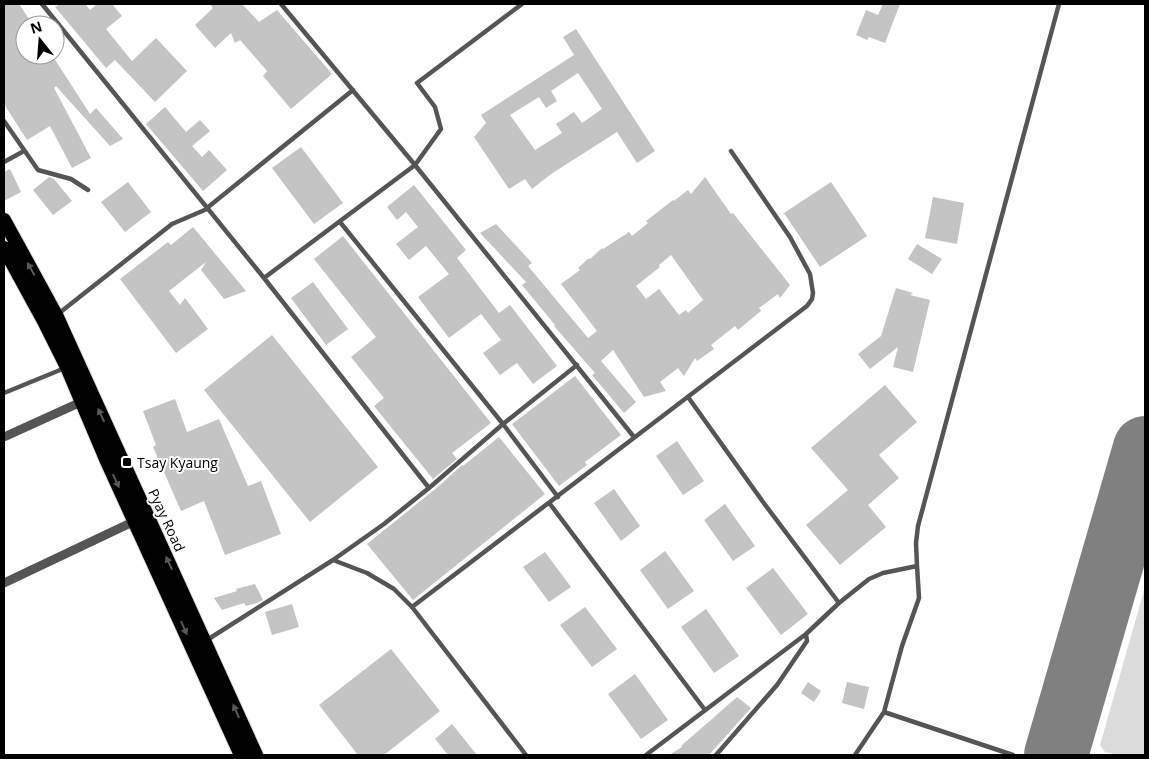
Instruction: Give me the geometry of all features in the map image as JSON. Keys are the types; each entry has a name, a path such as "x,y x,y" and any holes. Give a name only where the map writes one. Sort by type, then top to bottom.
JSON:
{"highway":[{"name":"Pyay Road","path":"4,220 8,248 51,319 199,644 256,755"},
{"name":"Pyay Road","path":"72,364 81,402 106,459 141,518"},
{"name":"Pyay Road","path":"199,644 241,755"}],"street":[{"path":"4,436 81,402"},
{"path":"4,583 141,518"}],"lane":[{"path":"42,4 264,278 429,488"},
{"path":"281,4 415,165 634,437"},
{"path":"264,278 415,165 441,129 436,107 417,83 522,4"},
{"path":"855,755 884,712 902,646 919,598 916,543 918,526 1059,4"},
{"path":"51,319 172,224 207,208 353,90"},
{"path":"4,121 38,170 71,179 88,190"},
{"path":"4,162 24,151"},
{"path":"412,608 550,504 634,437 807,306 812,300 813,293 810,274 790,237 731,151"},
{"path":"340,222 503,424 558,497"},
{"path":"4,393 72,364"},
{"path":"199,644 333,560 384,524 503,424 577,366"},
{"path":"688,397 763,502 839,603"},
{"path":"550,504 706,710"},
{"path":"333,560 367,573 394,589 412,608 526,755"},
{"path":"646,755 806,634 839,603 869,579 883,573 917,566"},
{"path":"716,755 777,685 807,641 806,634"},
{"path":"884,712 1013,755"}],"shaded area":[{"path":"1145,587 1145,755 1116,755 1105,752 1100,745"}],"building":[{"path":"4,4 19,4 26,15 15,15 15,65 58,65 90,114 96,108 123,139 110,146 56,86 54,88 91,158 72,168 50,126 27,140 4,104"},
{"path":"60,4 85,4 90,10 97,4 112,4 122,16 106,29 132,61 156,38 187,71 155,102 115,60 106,68 65,19 65,15 62,15 55,7"},
{"path":"210,4 242,4 259,22 277,10 332,74 291,109 263,76 267,71 240,40 235,43 231,33 215,48 195,25 213,8"},
{"path":"883,4 900,4 885,43 869,37 867,40 856,35 866,10 878,15"},
{"path":"576,29 655,151 637,163 617,132 551,174 532,189 525,179 509,189 474,137 486,123 481,115 574,55 563,37","holes":["578,73 602,109 582,123 574,112 556,124 562,133 535,150 510,115 539,97 546,108 557,101 551,91"]},
{"path":"165,107 186,132 200,120 210,131 192,146 202,157 209,150 227,170 203,191 146,124"},
{"path":"301,147 343,203 314,224 272,168"},
{"path":"10,169 21,192 4,201 4,172"},
{"path":"49,177 54,179 72,201 53,215 33,190"},
{"path":"705,177 731,214 733,213 790,285 780,298 778,294 759,308 761,311 738,330 735,326 711,345 714,349 697,361 695,358 684,376 678,368 660,382 666,391 644,397 613,350 601,361 636,402 624,413 592,375 595,373 554,326 522,285 526,282 480,233 496,224 532,263 528,266 588,338 597,331 561,284 580,270 578,268 602,248 629,232 632,236 648,223 646,221 673,200 688,190 691,194","holes":["671,255 703,300 688,313 686,310 679,315 659,289 646,299 636,286 660,267 659,265"]},
{"path":"128,182 151,212 125,232 101,202"},
{"path":"831,182 867,236 820,267 784,213"},
{"path":"414,185 466,250 457,258 499,313 510,305 557,366 533,384 517,363 500,375 483,353 501,340 481,314 449,338 418,297 449,274 426,246 409,260 396,244 418,227 406,212 397,220 387,207"},
{"path":"933,197 964,203 957,244 925,238"},
{"path":"193,227 246,291 224,299 201,270 206,262 169,291 180,305 185,298 208,329 176,353 120,279 168,242 171,245"},
{"path":"343,236 491,423 452,453 457,459 433,479 374,406 384,398 351,357 376,337 314,259"},
{"path":"917,244 942,259 932,274 908,259"},
{"path":"313,282 348,329 326,345 291,298"},
{"path":"896,288 913,293 910,295 930,300 913,372 893,367 898,347 870,369 858,354 881,336"},
{"path":"272,335 378,467 310,522 204,390"},
{"path":"575,376 621,435 585,462 587,465 559,486 512,424"},
{"path":"885,385 917,422 879,455 899,478 868,505 886,527 840,565 806,525 848,490 811,448"},
{"path":"175,399 187,432 219,419 248,486 261,481 281,534 225,555 204,501 181,511 153,447 156,445 143,411"},
{"path":"499,437 545,494 413,600 367,544 462,465"},
{"path":"677,441 704,481 683,495 656,456"},
{"path":"614,489 640,526 621,541 594,503"},
{"path":"725,504 755,546 733,561 704,520"},
{"path":"665,551 694,591 668,609 640,570"},
{"path":"545,552 571,587 549,602 523,567"},
{"path":"773,568 808,614 781,635 746,588"},
{"path":"255,584 263,600 257,603 246,606 244,603 222,610 214,598 237,591 236,589"},
{"path":"292,604 299,627 272,635 265,612"},
{"path":"585,607 617,649 592,667 560,625"},
{"path":"706,609 739,656 714,673 681,627"},
{"path":"391,649 440,711 384,755 358,755 319,705"},
{"path":"635,674 668,720 641,739 608,694"},
{"path":"808,682 821,691 814,702 801,693"},
{"path":"847,682 869,687 864,709 842,703"},
{"path":"737,697 751,708 709,755 669,755 682,747"},
{"path":"452,724 477,755 448,755 435,739"}],"runway":[{"path":"1056,755 1145,448"}],"place":[{"name":"Tsay Kyaung","path":"127,462"}]}
